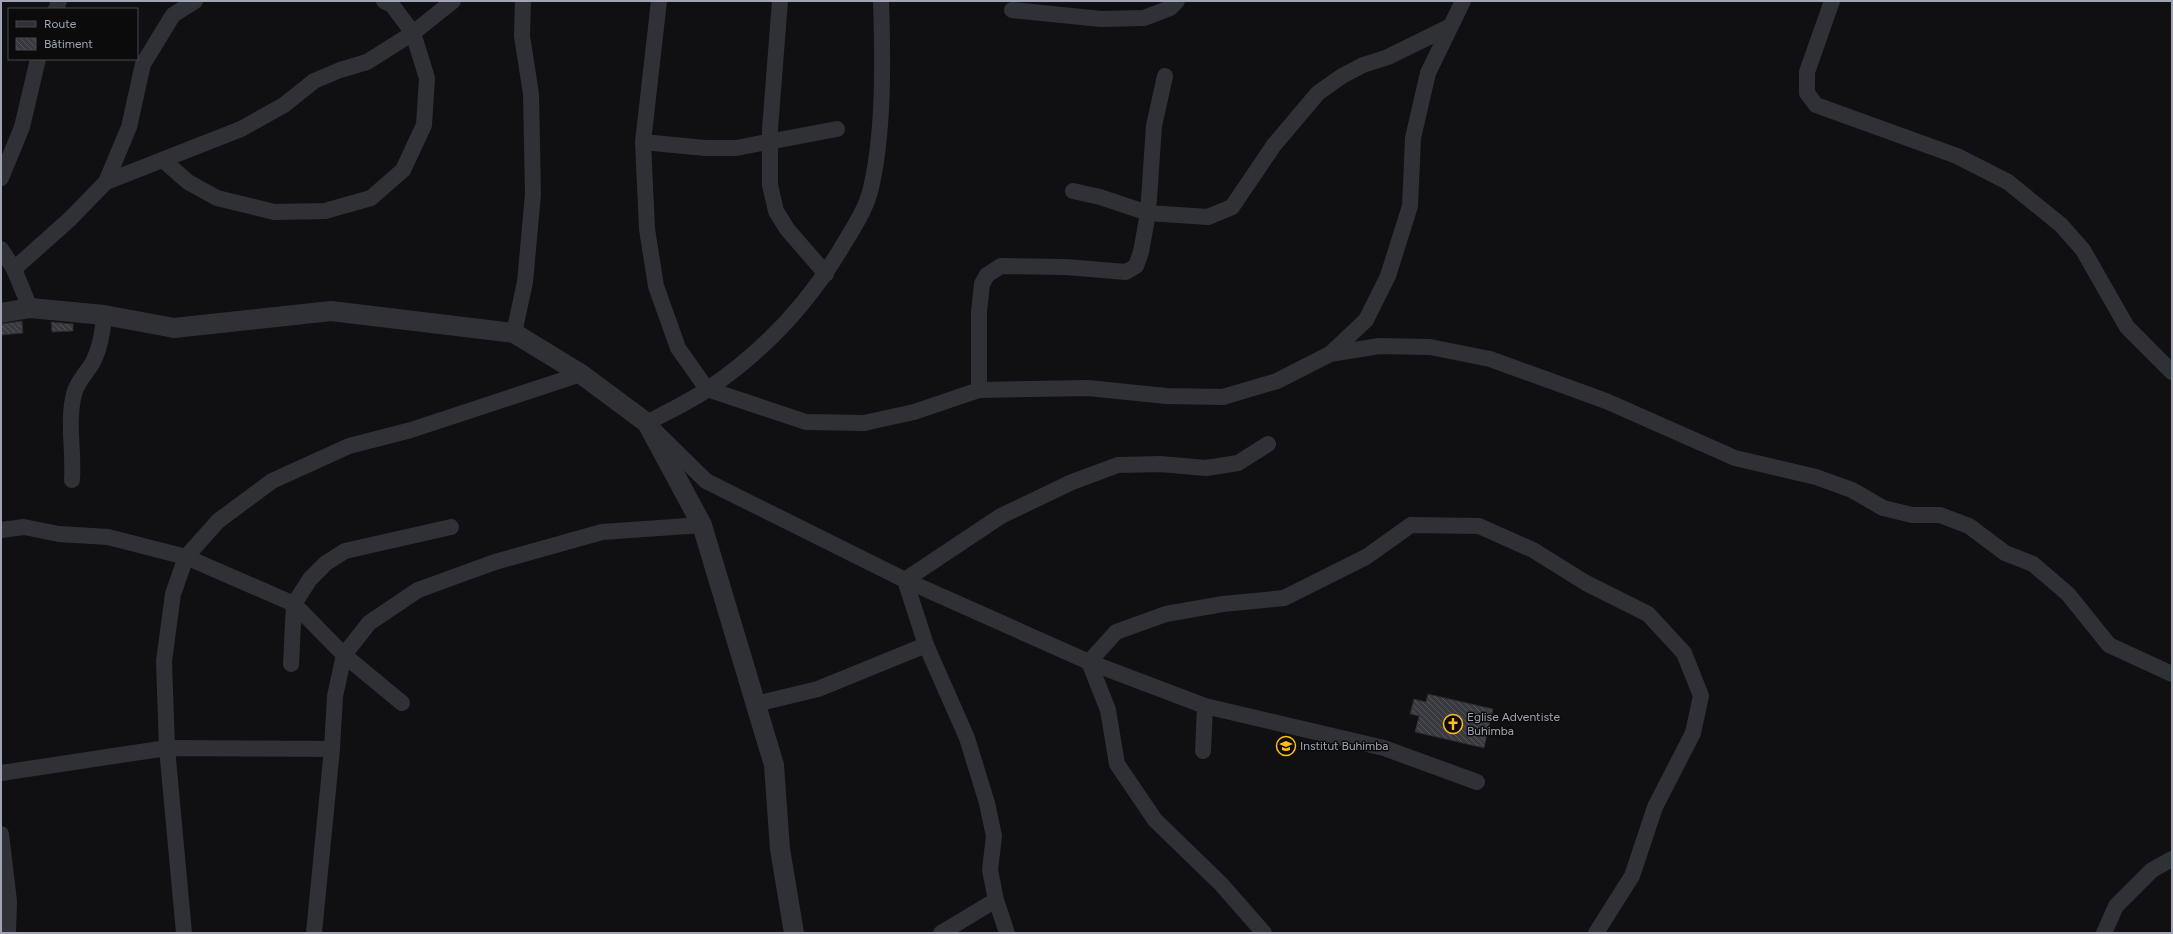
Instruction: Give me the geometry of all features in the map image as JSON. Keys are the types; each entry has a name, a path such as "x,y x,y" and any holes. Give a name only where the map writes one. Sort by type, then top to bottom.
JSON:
{"street":[{"path":"14,269 70,219 106,182 129,127 143,64 174,15 195,1"},
{"path":"163,160 188,182 217,198 274,212 325,211 371,198 403,170 424,125 427,78 413,33 392,5 384,1"},
{"path":"106,182 241,129 284,105 314,81 340,70 367,62 413,33 453,1"},
{"path":"514,333 525,282 533,194 531,94 522,36 523,1"},
{"path":"659,1 643,142 647,229 656,286 678,348 707,389 806,422 864,423 914,412 979,390 1088,388 1166,396 1224,397 1277,381 1330,354 1366,320 1388,276 1410,206 1413,138 1428,73 1463,1"},
{"path":"780,1 770,141 770,185 776,211 787,229 826,274"},
{"path":"647,423 707,389 761,348 797,311 826,274 863,211 871,189 878,133 882,61 881,1"},
{"path":"1022,8 1101,19 1144,18 1170,8 1177,1"},
{"path":"1832,1 1808,72 1807,93 1816,105 1957,156 2008,182 2062,225 2083,250 2127,327 2172,372"},
{"path":"1073,191 1100,197 1148,213 1208,217 1232,207 1274,145 1318,93 1342,76 1363,65 1388,57 1451,26"},
{"path":"1,178 22,127 38,60"},
{"path":"979,390 979,312 982,284 987,275 1001,266 1022,265 1126,272 1136,266 1148,213 1154,126 1165,76"},
{"path":"643,142 705,148 736,148 837,129"},
{"path":"1,249 14,269 30,308"},
{"path":"1,313 30,308 104,315 174,328 331,311 514,333 581,374 647,423 706,481 905,580 1089,662 1205,706 1250,718 1384,748 1477,782"},
{"path":"72,480 71,425 74,392 93,361 101,342 104,315"},
{"path":"1330,354 1379,346 1430,347 1490,359 1606,401 1735,458 1816,477 1852,490 1882,508 1912,515 1940,515 1969,526 2005,553 2033,564 2068,594 2109,645 2172,674"},
{"path":"184,933 167,748 164,661 174,594 186,557 218,521 272,481 293,471 349,446 411,430 581,374"},
{"path":"647,423 702,525 774,765 780,849 794,933"},
{"path":"905,580 1000,516 1072,482 1118,465 1160,464 1206,468 1238,463 1268,444"},
{"path":"314,933 332,749 335,696 344,655 369,623 418,590 495,562 602,532 702,525"},
{"path":"1089,662 1116,632 1166,614 1223,604 1284,598 1366,557 1411,525 1479,526 1533,550 1586,583 1648,614 1684,653 1701,696 1693,733 1655,807 1632,876 1596,933"},
{"path":"1,530 24,527 59,534 108,537 186,557 294,604 344,655 402,703"},
{"path":"291,664 294,604 310,579 326,563 345,551 451,527"},
{"path":"905,580 926,645 967,738 987,803 994,836 990,870 996,900 1007,933"},
{"path":"756,704 818,689 926,645"},
{"path":"1089,662 1108,710 1117,764 1155,820 1221,884 1264,933"},
{"path":"1203,751 1205,706"},
{"path":"1,773 167,748 332,749"},
{"path":"1,834 9,901 8,933"},
{"path":"2104,933 2116,906 2152,870 2172,859"},
{"path":"941,933 996,900"}],"building":[{"path":"22,321 23,333 1,335 1,324"},
{"path":"51,322 73,324 73,331 52,332"},
{"name":"Eglise Adventiste Buhimba","path":"1428,694 1493,709 1484,748 1415,732 1419,716 1410,714 1414,699 1426,702"}],"place":[{"name":"Eglise Adventiste Buhimba","path":"1453,724"},
{"name":"Institut Buhimba","path":"1286,746"}]}
